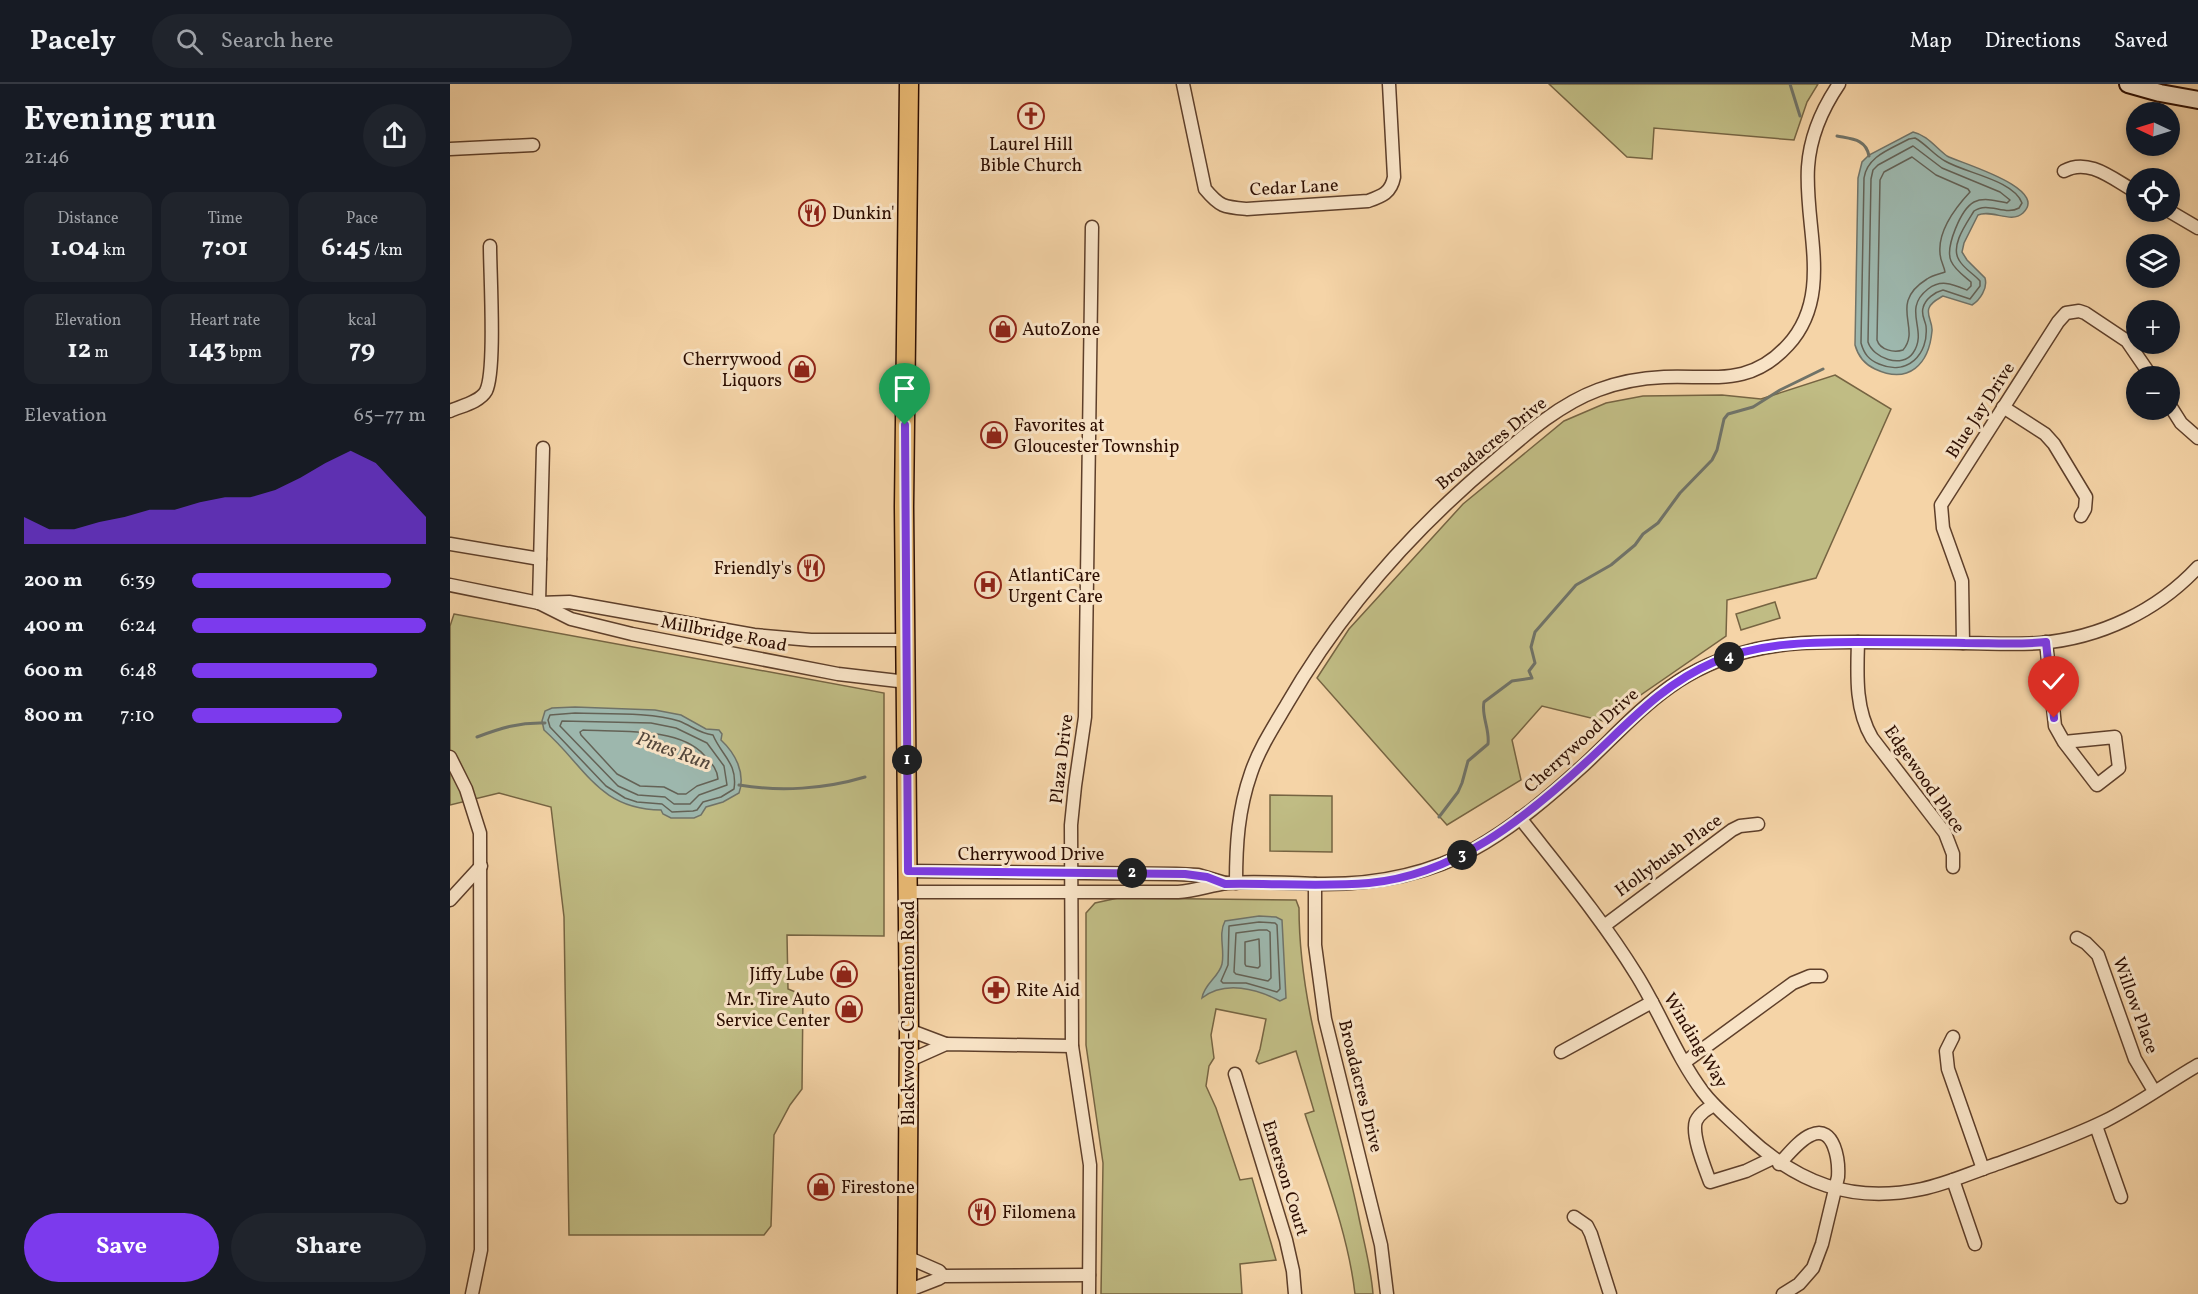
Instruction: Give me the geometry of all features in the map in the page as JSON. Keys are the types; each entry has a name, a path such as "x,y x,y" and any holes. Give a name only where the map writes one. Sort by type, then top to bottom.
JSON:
{"main road":[{"name":"Blackwood-Clementon Road","path":"906,1292 909,1030 904,498 909,84"},
{"path":"2128,84 2198,100"}],"street":[{"name":"Cedar Lane","path":"1183,84 1206,189 1216,202 1228,207 1247,209 1368,201 1384,195 1392,186 1394,177 1389,84"},
{"name":"Broadacres Drive","path":"1230,883 1241,806 1251,772 1294,691 1342,619 1383,569 1449,499 1533,428 1596,391 1646,378 1717,378 1744,374 1769,363 1797,334 1809,309 1814,282 1808,165 1820,118 1839,84"},
{"path":"450,149 533,145"},
{"path":"2064,171 2077,165 2091,167 2126,186"},
{"path":"2180,218 2198,228"},
{"name":"Plaza Drive","path":"1089,1294 1090,1165 1072,1046 1071,825 1074,786 1085,717 1092,227"},
{"path":"450,411 480,398 487,390 491,360 490,246"},
{"name":"Blue Jay Drive","path":"1963,643 1962,581 1942,528 1941,505 2058,322 2066,313 2072,311 2085,313 2121,336 2132,347 2144,366"},
{"path":"2004,407 2044,434 2054,444 2086,497 2085,509 2081,516"},
{"path":"2179,420 2198,438"},
{"path":"539,603 543,448"},
{"path":"450,544 540,559"},
{"name":"Cherrywood Drive","path":"908,892 1178,892 1230,883 1369,883 1417,873 1472,851 1520,818 1574,774 1650,700 1694,672 1726,658 1766,647 1789,644 2046,642 2098,631 2127,619 2168,594 2198,567"},
{"name":"Millbridge Road","path":"450,585 539,603 569,602 754,635 812,640 907,640"},
{"name":"Millbridge Road","path":"539,603 571,619 633,634 838,674 907,682"},
{"name":"Edgewood Place","path":"1858,642 1859,700 1864,722 1872,738 1945,833 1953,854 1953,867"},
{"path":"2046,642 2054,718 2058,734 2064,742 2097,785 2119,768 2115,737 2064,742"},
{"path":"450,757 466,789 480,833 481,1250 472,1294"},
{"name":"Winding Way","path":"1520,818 1604,926 1633,968 1696,1082 1714,1106 1776,1161 1811,1180 1859,1193 1886,1194 1924,1189 2096,1126 2198,1065"},
{"name":"Hollybush Place","path":"1604,926 1732,830 1740,826 1758,824"},
{"path":"450,900 481,866"},
{"name":"Cherrywood Drive","path":"908,871 1185,874 1230,883"},
{"name":"Broadacres Drive","path":"1315,884 1315,945 1325,1019 1381,1245 1387,1294"},
{"name":"Willow Place","path":"2077,938 2098,955 2135,1059 2154,1091"},
{"path":"1685,1062 1793,983 1810,976 1821,976"},
{"path":"1561,1052 1652,1002"},
{"path":"909,1030 946,1044 1072,1046"},
{"path":"1953,1037 1946,1051 1948,1069 1983,1168"},
{"path":"908,1061 946,1044"},
{"name":"Emerson Court","path":"1235,1074 1286,1240 1293,1271 1295,1294"},
{"path":"1714,1106 1704,1111 1695,1125 1710,1182 1776,1161 1806,1137 1817,1133 1825,1135 1832,1141 1838,1171 1822,1244 1813,1268 1799,1284 1783,1294"},
{"path":"2096,1126 2121,1197"},
{"path":"1953,1180 1975,1244"},
{"path":"1574,1217 1587,1226 1592,1234 1610,1294"},
{"path":"907,1257 939,1271 943,1276"},
{"path":"906,1292 943,1276 1089,1275"}],"shaded area":[{"path":"1549,84 1818,84 1807,102 1794,140 1654,128 1652,159 1627,157"},
{"path":"1835,375 1891,409 1816,578 1727,600 1726,636 1603,721 1542,706 1512,740 1521,780 1447,825 1317,678 1349,629 1463,504 1564,421 1606,403 1643,396 1722,395 1761,399"},
{"path":"1775,602 1780,618 1741,630 1736,614"},
{"path":"454,614 884,693 884,936 787,935 788,989 803,995 802,1089 790,1105 774,1135 771,1226 764,1235 569,1235 564,917 551,807 499,793 450,805 450,626"},
{"path":"1270,795 1332,796 1332,852 1270,851"},
{"path":"1118,898 1296,900 1299,908 1305,986 1312,1024 1369,1263 1373,1294 1355,1294 1341,1226 1305,1114 1314,1111 1296,1051 1259,1064 1256,1061 1266,1019 1216,1009 1211,1035 1214,1058 1209,1066 1206,1086 1216,1108 1240,1180 1252,1178 1276,1260 1240,1264 1242,1294 1101,1294 1103,1163 1086,1045 1086,913 1095,903"}],"water":[{"path":"1913,132 1927,139 1947,156 2014,186 2024,195 2028,204 2023,213 2018,216 1978,215 1962,252 1985,278 1983,293 1972,305 1943,296 1933,302 1928,311 1932,331 1927,353 1915,368 1907,373 1898,374 1887,373 1868,365 1860,356 1855,345 1858,178 1862,162 1869,155"},
{"path":"552,708 655,710 681,715 706,729 719,730 722,734 721,740 731,751 738,764 741,778 739,793 723,802 706,807 701,815 694,818 671,818 663,814 661,810 640,808 622,802 595,784 544,730 542,721 545,711"},
{"path":"1259,916 1276,917 1282,920 1286,998 1280,1001 1251,990 1231,988 1211,992 1202,998 1222,964 1222,931 1225,921"}],"waterway":[{"path":"1790,84 1800,116"},
{"path":"1837,136 1862,143 1869,156"},
{"path":"1439,817 1458,792 1468,761 1488,744 1484,702 1512,681 1532,678 1529,671 1535,663 1531,647 1535,632 1576,585 1611,565 1658,523 1680,493 1712,460 1717,450 1724,419 1728,414 1753,407 1780,390 1823,369"},
{"name":"Pines Run","path":"477,737 511,726 545,723"},
{"name":"Pines Run","path":"739,785 802,788 865,777"}],"place":[{"name":"Laurel Hill Bible Church","path":"1031,116"},
{"name":"Dunkin'","path":"812,213"},
{"name":"AutoZone","path":"1003,329"},
{"name":"Cherrywood Liquors","path":"802,369"},
{"name":"Favorites at Gloucester Township","path":"994,435"},
{"name":"Friendly's","path":"811,568"},
{"name":"AtlantiCare Urgent Care","path":"988,585"},
{"name":"Jiffy Lube","path":"844,974"},
{"name":"Rite Aid","path":"996,990"},
{"name":"Mr. Tire Auto Service Center","path":"849,1009"},
{"name":"Firestone","path":"821,1187"},
{"name":"Filomena","path":"982,1212"}],"route":[{"path":"905,425 908,871 1185,874 1207,877 1225,884 1356,884 1406,876 1472,851 1493,838 1574,774 1650,700 1685,677 1726,658 1778,645 1816,642 2014,644 2046,642 2054,718"}]}
